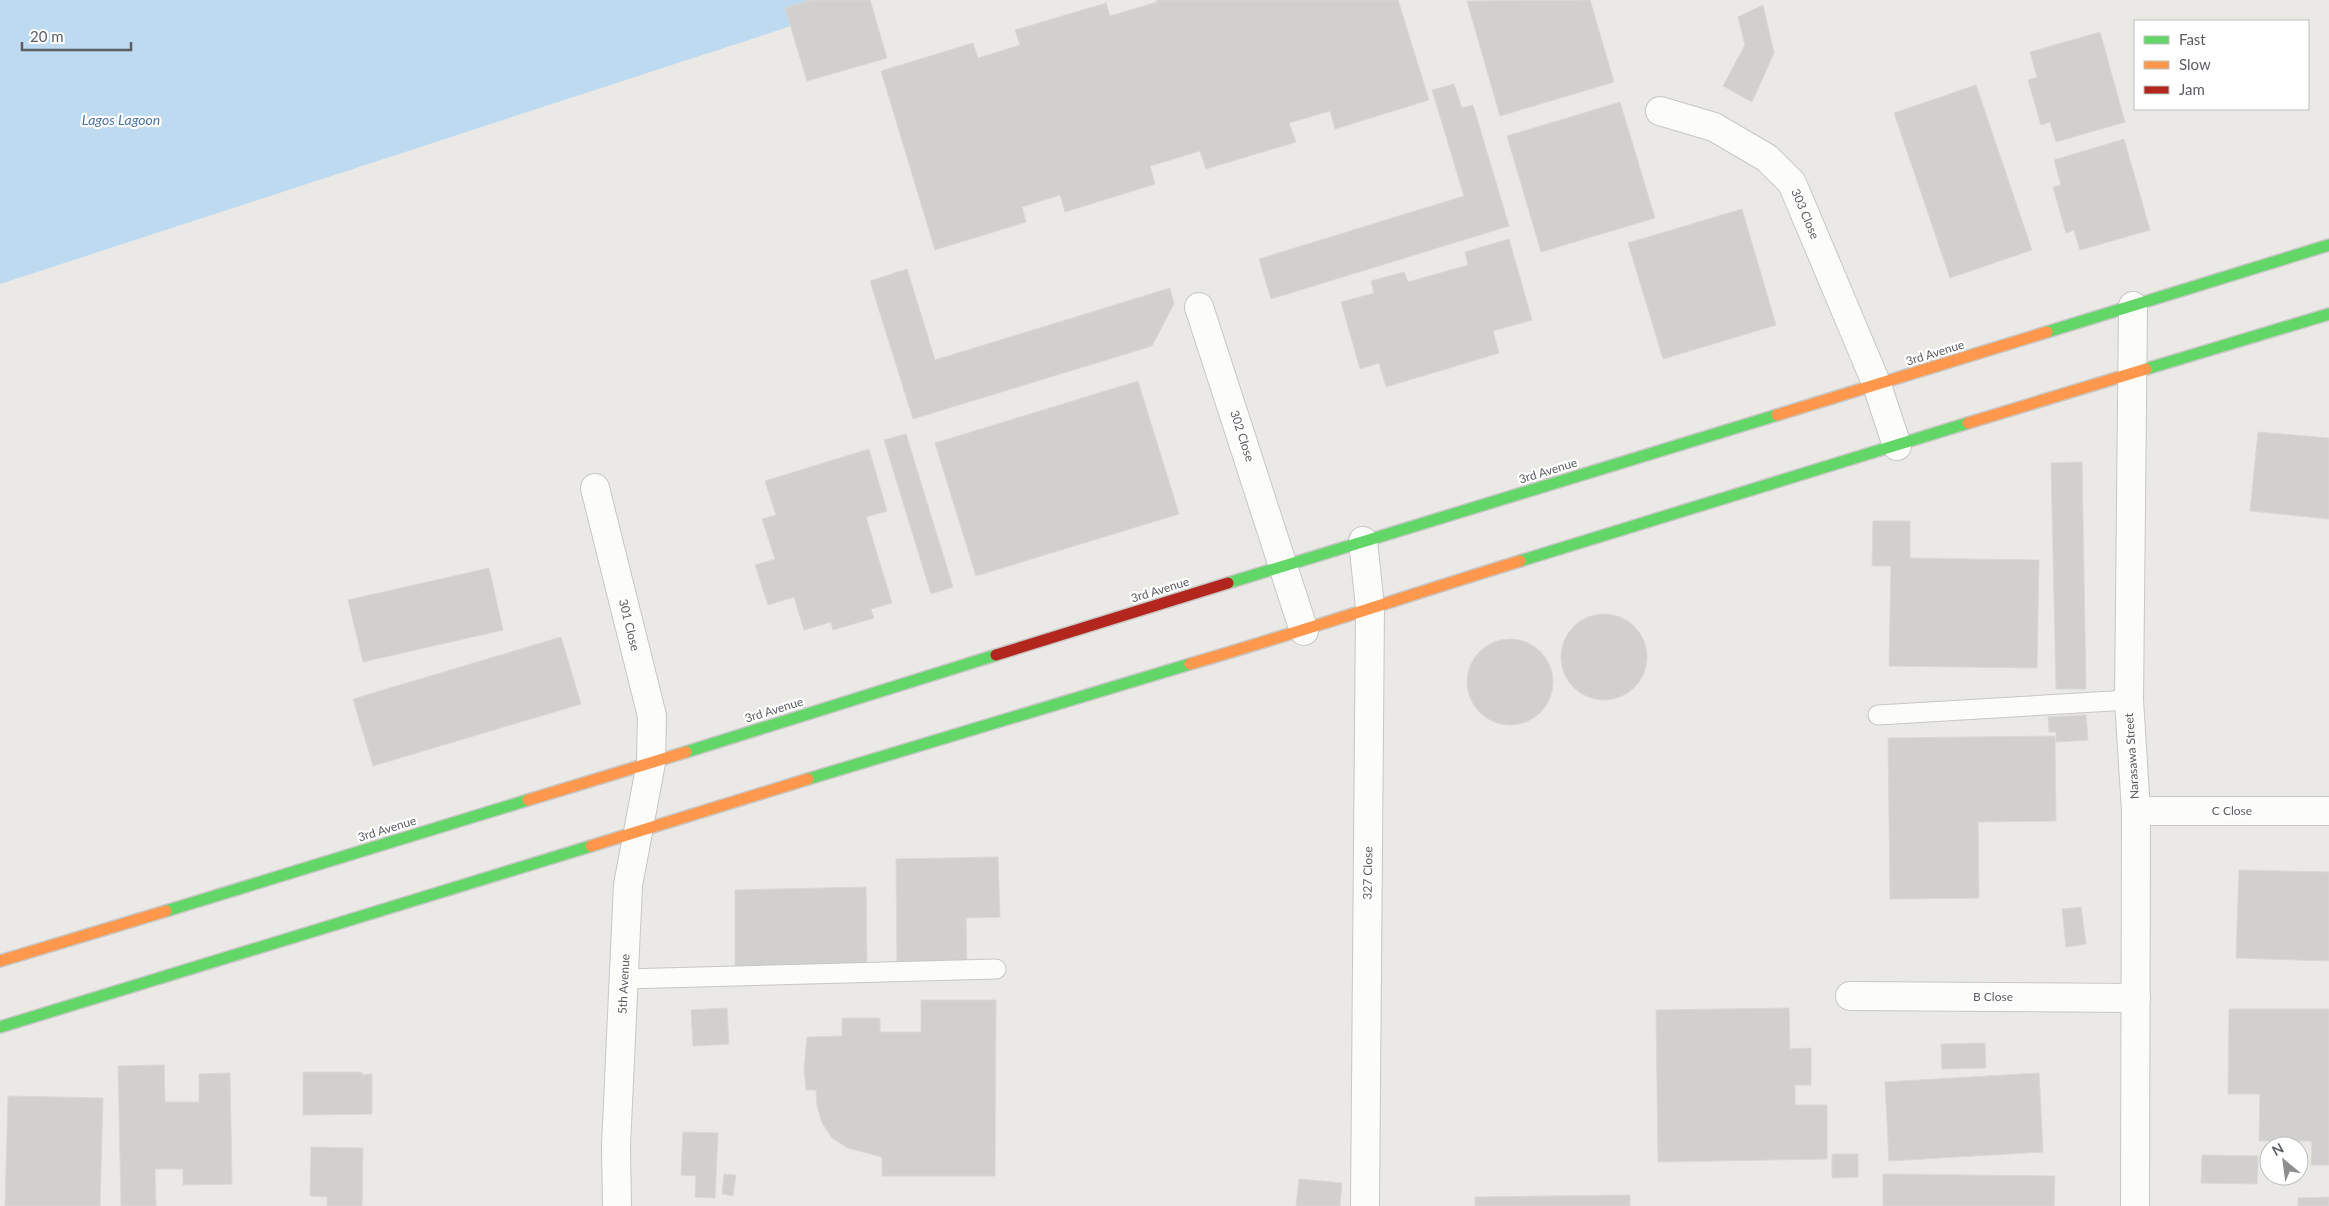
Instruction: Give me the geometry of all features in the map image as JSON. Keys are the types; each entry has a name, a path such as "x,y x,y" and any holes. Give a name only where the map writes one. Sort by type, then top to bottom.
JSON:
{"street":[{"name":"303 Close","path":"1660,111 1714,127 1767,158 1792,183 1877,385 1897,446"},
{"name":"3rd Avenue","path":"0,961 651,763 1363,541 2329,245"},
{"name":"Narasawa Street","path":"2133,306 2129,700 2136,811 2135,1206"},
{"name":"302 Close","path":"1200,307 1285,566 1304,631"},
{"path":"0,1027 1050,705 1304,631 1370,607 2329,314"},
{"name":"301 Close","path":"595,488 652,716 651,763"},
{"name":"327 Close","path":"1363,541 1370,607 1365,1206"},
{"name":"5th Avenue","path":"617,1206 616,1146 628,884 636,832 651,763"},
{"name":"C Close","path":"2136,811 2329,811"},
{"name":"B Close","path":"1850,996 2136,998"}],"lane":[{"path":"1878,715 2129,700"},
{"path":"624,979 996,969"}],"water":[{"name":"Lagos Lagoon","path":"0,0 871,0 0,284"}],"building":[{"path":"811,0 870,0 887,58 807,81 785,8"},
{"path":"1156,0 1398,0 1429,100 1335,129 1330,111 1289,123 1296,142 1206,169 1200,151 1150,166 1155,184 1065,212 1060,195 1022,207 1026,222 935,250 881,71 973,43 978,58 1020,45 1015,30 1106,3 1110,16 1157,2"},
{"path":"1590,0 1614,82 1500,116 1467,1"},
{"path":"1763,5 1774,53 1752,102 1723,86 1745,45 1738,17"},
{"path":"2100,32 2125,122 2056,142 2050,122 2041,125 2028,80 2037,77 2030,52"},
{"path":"1454,84 1462,108 1473,105 1509,226 1271,299 1259,259 1464,196 1432,90"},
{"path":"1976,85 2032,250 1950,278 1894,113"},
{"path":"1620,102 1655,218 1541,252 1507,136"},
{"path":"2124,139 2150,230 2080,250 2074,230 2066,233 2053,187 2061,185 2054,160"},
{"path":"1742,209 1776,325 1663,359 1628,243"},
{"path":"1509,239 1532,320 1493,331 1499,353 1386,387 1379,363 1360,369 1341,302 1374,293 1371,281 1404,272 1408,282 1468,265 1465,252"},
{"path":"907,269 935,360 1170,288 1174,304 1152,346 913,419 870,281"},
{"path":"1138,381 1179,514 976,576 935,443"},
{"path":"2258,432 2329,438 2329,519 2250,511"},
{"path":"906,434 953,587 931,594 884,440"},
{"path":"869,449 887,511 866,517 892,603 871,609 874,618 833,630 831,622 804,630 794,597 768,605 755,565 775,559 762,519 776,515 765,481"},
{"path":"2082,462 2086,689 2056,689 2051,463"},
{"path":"1873,521 1910,521 1910,558 2039,560 2037,668 1889,666 1891,566 1872,566"},
{"path":"489,568 503,630 363,662 348,600"},
{"path":"1604,614 1621,617 1635,626 1644,640 1647,657 1644,674 1635,688 1621,697 1604,700 1587,697 1573,688 1564,674 1561,657 1564,640 1573,626 1587,617"},
{"path":"561,637 581,704 373,766 353,699"},
{"path":"1510,639 1527,642 1541,651 1550,665 1553,682 1550,699 1541,713 1527,722 1510,725 1493,722 1479,713 1470,699 1467,682 1470,665 1479,651 1493,642"},
{"path":"2086,715 2088,740 2056,742 2056,732 2049,732 2048,717"},
{"path":"2055,736 2056,821 1978,822 1979,898 1890,899 1888,738"},
{"path":"998,857 1000,917 966,918 967,968 897,969 896,859"},
{"path":"2239,870 2329,872 2329,961 2236,958"},
{"path":"866,887 867,967 735,969 735,890"},
{"path":"2081,907 2086,944 2066,947 2062,909"},
{"path":"921,1000 996,1000 995,1176 882,1176 882,1157 848,1148 832,1138 822,1123 817,1106 816,1090 806,1090 804,1070 807,1037 842,1036 842,1018 880,1018 880,1032 921,1032"},
{"path":"727,1008 729,1044 693,1046 691,1010"},
{"path":"1789,1008 1790,1049 1811,1048 1811,1085 1795,1085 1795,1105 1827,1105 1827,1159 1658,1162 1656,1010"},
{"path":"2229,1009 2329,1009 2329,1165 2311,1165 2312,1141 2309,1141 2309,1136 2259,1136 2260,1094 2228,1094"},
{"path":"1985,1043 1986,1068 1942,1069 1941,1044"},
{"path":"164,1065 165,1102 199,1102 199,1074 230,1073 232,1184 183,1185 183,1169 155,1169 156,1206 121,1206 118,1066"},
{"path":"303,1072 362,1072 362,1075 372,1074 372,1114 303,1115"},
{"path":"2039,1073 2043,1152 1889,1161 1885,1082"},
{"path":"8,1096 103,1098 100,1206 5,1206"},
{"path":"683,1132 718,1133 715,1198 695,1197 696,1176 681,1175"},
{"path":"311,1147 363,1148 362,1206 327,1206 327,1197 310,1196"},
{"path":"1832,1154 1858,1154 1858,1177 1832,1178"},
{"path":"2202,1155 2258,1156 2257,1184 2201,1183"},
{"path":"724,1174 736,1175 733,1196 722,1194"},
{"path":"1883,1174 2055,1176 2054,1206 1883,1206"},
{"path":"1299,1179 1342,1183 1340,1206 1296,1206"},
{"path":"1630,1195 1630,1206 1475,1206 1475,1197"},
{"path":"2329,1197 2329,1206 2298,1206 2298,1198"}],"traffic: fast":[{"path":"2047,332 2329,245"},
{"path":"2146,369 2329,314"},
{"path":"1228,583 1777,415"},
{"path":"1520,561 1968,423"},
{"path":"686,752 996,655"},
{"path":"808,779 1190,664"},
{"path":"166,911 528,800"},
{"path":"0,1027 591,846"}],"traffic: slow":[{"path":"1777,415 2047,332"},
{"path":"1968,423 2146,369"},
{"path":"1190,664 1520,561"},
{"path":"528,800 686,752"},
{"path":"591,846 808,779"},
{"path":"0,961 166,911"}],"traffic: jam":[{"path":"996,655 1228,583"}]}
